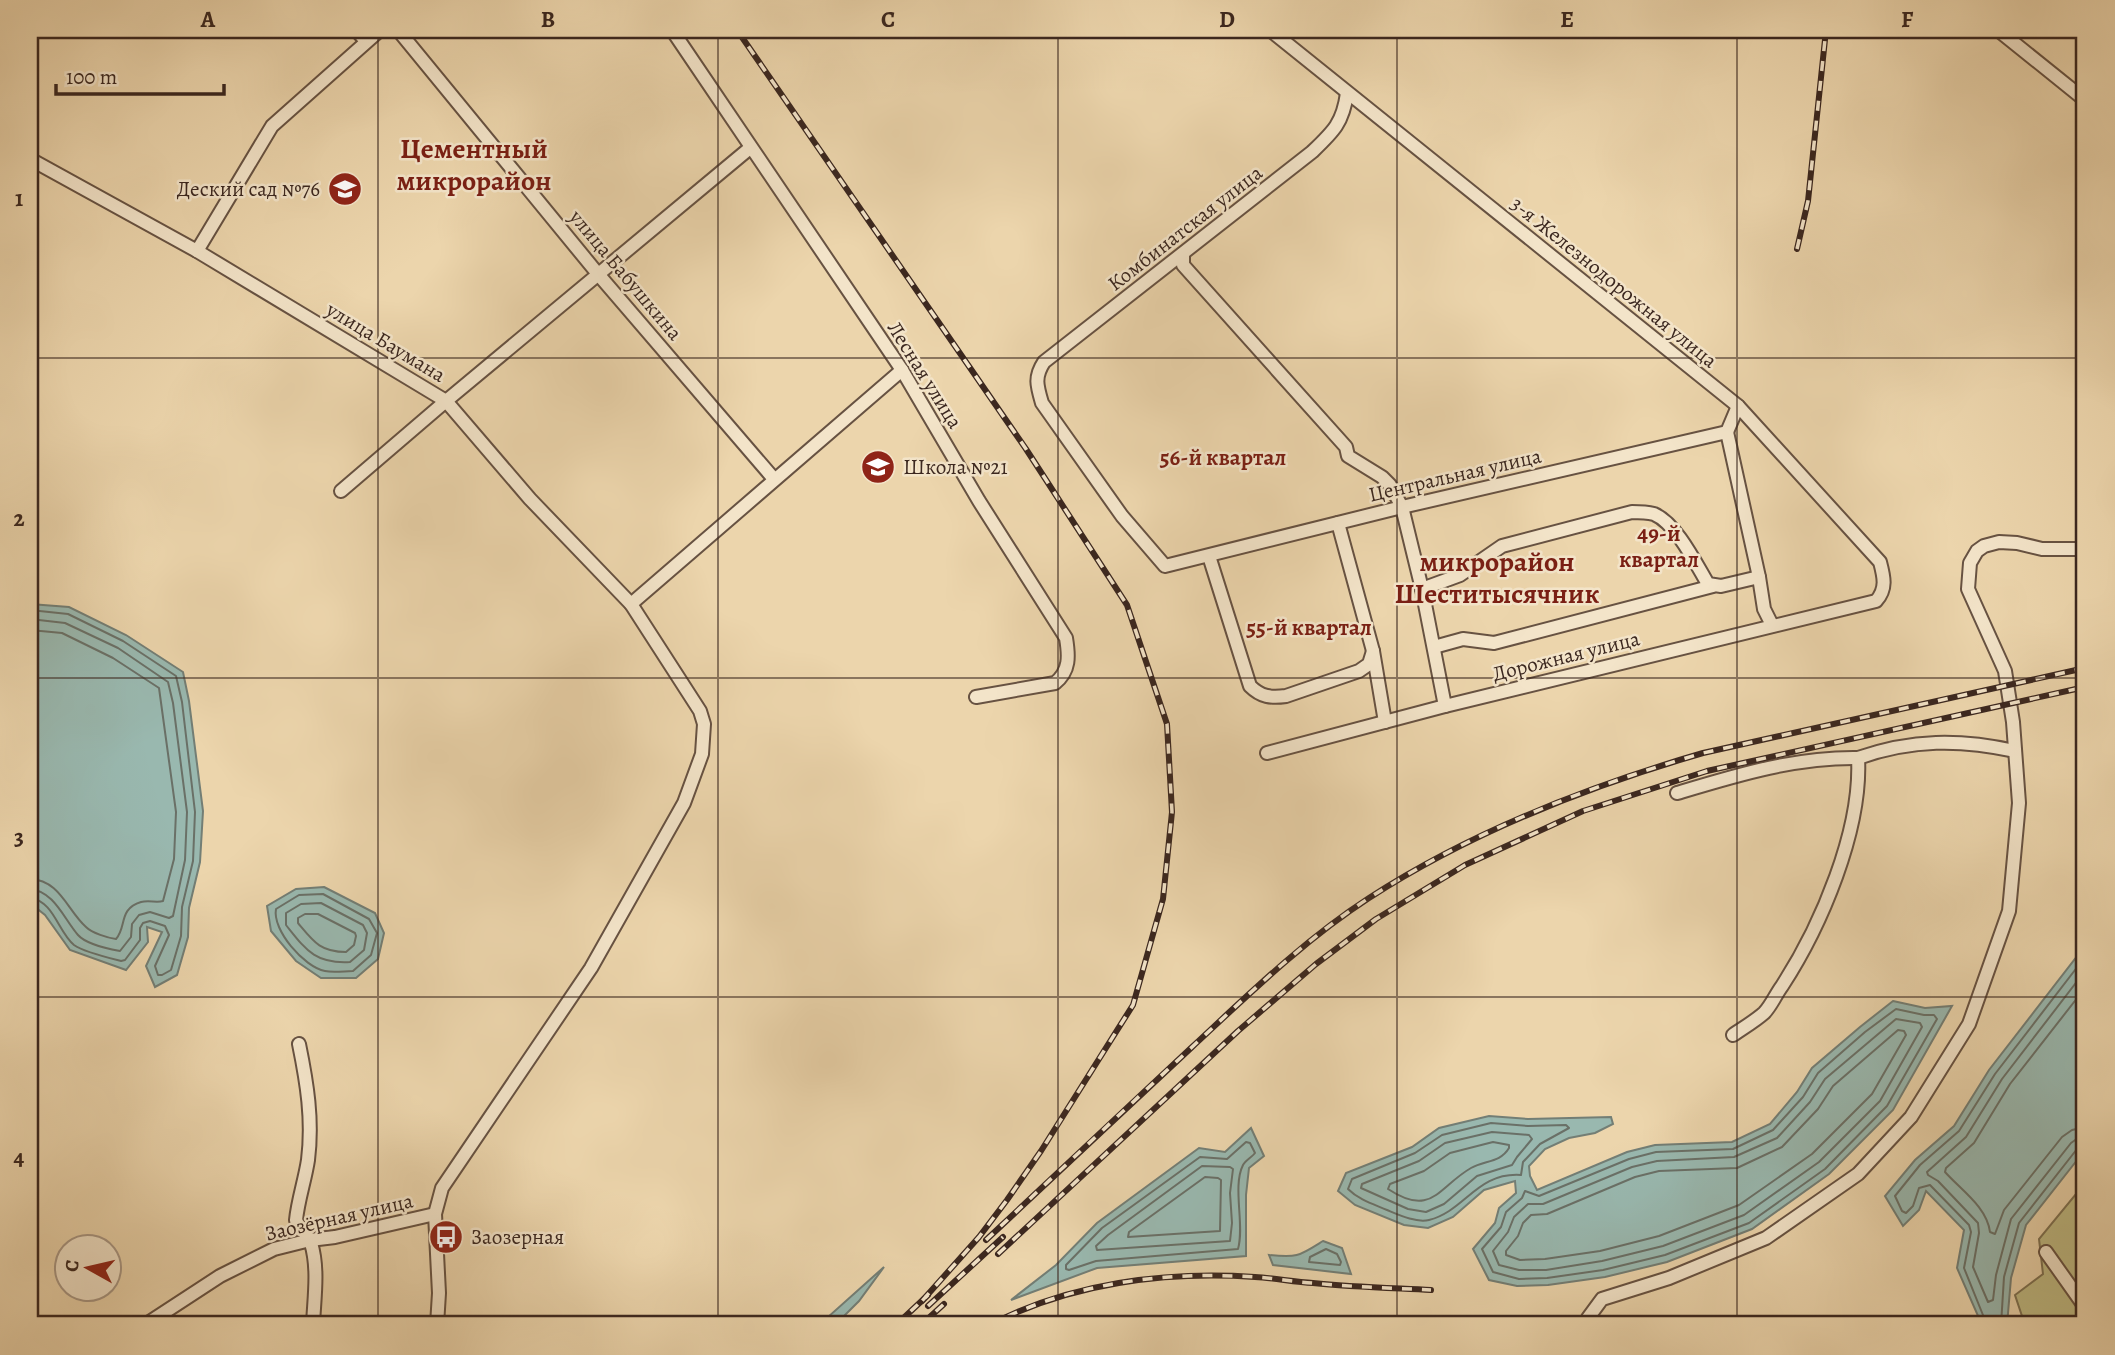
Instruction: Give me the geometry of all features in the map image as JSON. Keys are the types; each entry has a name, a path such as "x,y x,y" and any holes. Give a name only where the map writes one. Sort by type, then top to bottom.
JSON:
{"street":[{"path":"356,30 366,41"},
{"path":"197,251 272,125 380,30"},
{"name":"улица Бабушкина","path":"398,30 598,274 774,478"},
{"name":"Лесная улица","path":"672,30 902,370 979,501 1066,638 1069,653 1067,668 1055,683 976,697"},
{"name":"3-я Железнодорожная улица","path":"1270,30 1738,406 1880,562 1884,589 1876,601"},
{"path":"1998,30 2085,100"},
{"name":"Комбинатская улица","path":"1166,566 1114,505 1042,403 1036,384 1037,374 1044,362 1312,152 1336,128 1344,113 1347,93"},
{"path":"341,491 750,148"},
{"name":"улица Баумана","path":"30,159 197,251 446,401 530,499 631,604 700,711 704,724 702,754 684,803 591,968 454,1167 442,1188 435,1214"},
{"path":"1183,254 1183,265 1346,447 1348,456 1390,485 1402,507 1422,589 1445,706"},
{"path":"631,604 902,370"},
{"path":"1738,406 1727,432 1762,601 1772,625"},
{"name":"Центральная улица","path":"1166,566 1402,507 1727,432"},
{"path":"1422,589 1460,575 1502,546 1632,512 1646,512 1661,518 1678,536 1708,584 1713,586"},
{"path":"1338,523 1373,651 1385,722"},
{"path":"1587,1325 1588,1318 1602,1299 1669,1278 1766,1238 1858,1174 1911,1117 1969,1024 2009,911 2019,803 2013,722 2005,671 1968,589 1970,563 1977,551 1999,542 2042,549 2085,549"},
{"path":"1209,555 1250,686 1256,692 1274,698 1286,696 1359,671 1369,664 1373,651"},
{"path":"1434,647 1463,639 1494,643 1713,586 1759,577"},
{"name":"Дорожная улица","path":"1267,753 1445,706 1876,601"},
{"path":"1677,793 1765,767 1828,757 1858,758 1889,748 1921,744 1976,743 2015,751"},
{"path":"1733,1035 1765,1012 1800,957 1823,907 1849,833 1856,794 1858,758"},
{"path":"299,1044 309,1092 311,1128 296,1220 310,1240 315,1280 313,1325"},
{"path":"435,1214 439,1293 437,1325"},
{"name":"Заозёрная улица","path":"145,1325 220,1276 274,1249 435,1214"},
{"path":"2046,1252 2085,1307"}],"shaded area":[{"path":"2085,1183 2085,1325 2025,1325 2015,1295 2043,1274 2039,1239"}],"water":[{"path":"30,604 69,607 126,635 183,672 203,811 200,862 189,908 188,937 177,975 155,987 146,966 162,932 147,927 148,942 126,970 70,950 45,915 30,903"},
{"path":"324,887 375,913 384,933 378,959 356,978 321,978 296,961 271,931 267,906 296,889"},
{"path":"2085,946 2085,1150 2026,1225 2011,1278 2007,1325 1982,1325 1957,1268 1964,1230 1926,1191 1919,1210 1903,1226 1885,1196 1915,1160 1954,1126 1989,1070"},
{"path":"1893,1001 1925,1008 1952,1006 1893,1110 1829,1174 1752,1229 1667,1262 1605,1277 1548,1285 1517,1286 1489,1280 1473,1249 1495,1223 1499,1208 1516,1193 1515,1181 1484,1190 1453,1217 1428,1228 1404,1225 1355,1205 1338,1191 1346,1173 1412,1147 1439,1128 1489,1116 1528,1119 1611,1117 1613,1124 1595,1133 1569,1138 1545,1149 1529,1166 1530,1176 1537,1190 1627,1152 1655,1145 1732,1142 1770,1124 1797,1092 1812,1068"},
{"path":"1251,1128 1264,1156 1249,1168 1246,1256 1097,1268 1011,1300 1056,1265 1097,1223 1199,1148 1225,1152"},
{"path":"1323,1241 1342,1248 1351,1274 1273,1265 1269,1255 1298,1255"},
{"path":"884,1267 859,1301 835,1325 811,1325 827,1318"}],"railway":[{"path":"737,30 1026,449 1127,605 1167,724 1172,812 1163,899 1133,1005 1007,1200 979,1237 922,1301"},
{"path":"1797,249 1808,201 1826,30"},
{"path":"986,1240 1299,950 1369,898 1448,852 1573,796 1703,753 2085,668"},
{"path":"998,1254 1238,1031 1316,964 1376,919 1465,865 1583,811 1707,771 2085,687"},
{"path":"928,1306 1003,1237"},
{"path":"990,1325 1052,1299 1153,1278 1255,1277 1431,1290"},
{"path":"896,1325 928,1295"},
{"path":"921,1325 944,1304"}],"place":[{"name":"Деский сад №76","path":"345,189"},
{"name":"Школа №21","path":"878,467"},
{"name":"Заозерная","path":"446,1237"}],"district":[{"name":"Цементный микрорайон","path":"474,165"},
{"name":"56-й квартал","path":"1223,457"},
{"name":"49-й квартал","path":"1659,546"},
{"name":"микрорайон Шеститысячник","path":"1497,578"},
{"name":"55-й квартал","path":"1309,627"}]}
